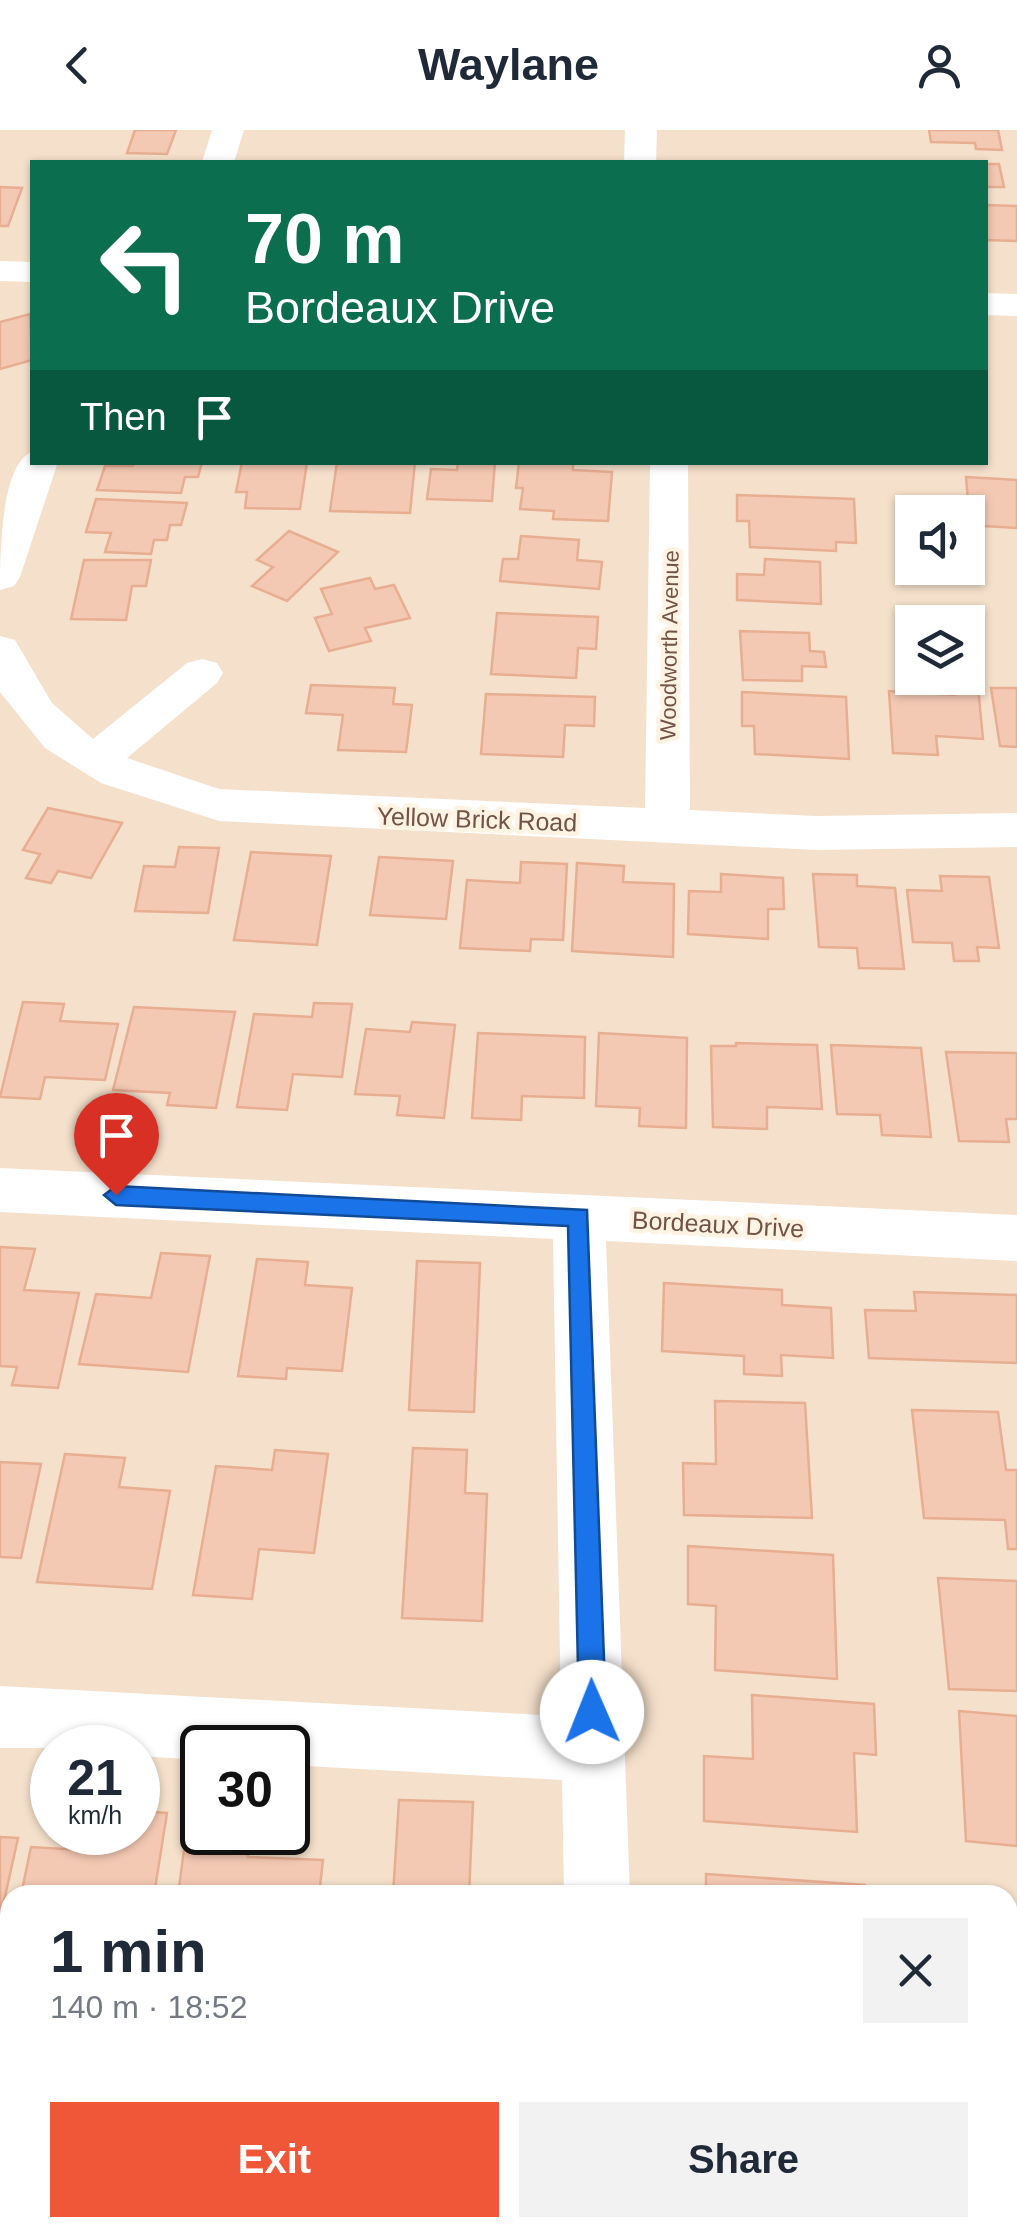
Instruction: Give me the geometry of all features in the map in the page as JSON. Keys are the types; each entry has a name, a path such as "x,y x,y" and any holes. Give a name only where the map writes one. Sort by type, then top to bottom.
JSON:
{"street":[{"path":"219,160 228,130"},
{"path":"640,160 642,130"},
{"path":"0,271 30,272"},
{"path":"988,304 1017,305"},
{"path":"0,575 38,465"},
{"name":"Woodworth Avenue","path":"667,827 669,465"},
{"name":"Yellow Brick Road","path":"0,650 32,711 65,742 95,761 168,793 264,810 817,833 1017,830"},
{"path":"95,761 202,673"},
{"name":"Bordeaux Drive","path":"0,1190 1017,1238"},
{"path":"579,1217 597,1885"},
{"path":"0,1717 593,1750"}],"shaded area":[{"path":"0,130 1017,130 1017,1885 0,1885"}],"building":[{"path":"135,130 176,130 167,154 127,153"},
{"path":"929,130 998,130 1002,150 976,149 975,143 931,142"},
{"path":"988,164 999,164 1004,187 988,187"},
{"path":"0,187 22,188 8,226 0,226"},
{"path":"988,205 1017,206 1017,241 988,240"},
{"path":"30,314 30,361 0,369 0,322"},
{"path":"201,465 198,477 185,477 181,493 97,490 105,466"},
{"path":"241,465 307,465 300,509 245,508 247,492 236,492"},
{"path":"337,465 415,465 410,513 330,511"},
{"path":"458,465 495,465 492,501 427,499 431,469 457,470"},
{"path":"519,465 573,465 573,470 612,472 608,521 553,519 554,511 520,509 523,488 516,488"},
{"path":"966,477 1017,480 1017,528 985,526 985,495 968,495"},
{"path":"737,495 854,499 856,543 836,542 836,551 750,547 749,521 737,521"},
{"path":"96,499 187,503 181,525 170,525 167,540 154,540 151,554 105,552 111,533 86,532"},
{"path":"289,531 338,552 287,601 252,586 273,567 257,560"},
{"path":"521,536 579,540 577,560 602,562 599,589 500,581 503,559 518,559"},
{"path":"765,559 820,562 821,604 737,600 737,574 764,575"},
{"path":"84,560 151,560 146,586 132,586 126,620 71,619"},
{"path":"370,578 375,589 394,585 410,618 365,628 371,641 329,651 315,618 332,614 321,589"},
{"path":"497,613 598,617 596,649 578,648 576,678 491,674"},
{"path":"740,631 809,633 810,651 824,652 826,667 802,666 802,681 743,680"},
{"path":"311,685 395,688 393,704 412,705 406,752 338,750 343,715 306,713"},
{"path":"991,688 1017,688 1017,747 1000,746"},
{"path":"889,691 895,691 895,695 979,695 983,739 936,736 938,755 893,753"},
{"path":"742,692 846,697 849,759 755,754 754,726 742,726"},
{"path":"486,694 595,697 594,726 565,725 563,757 481,754"},
{"path":"48,808 122,823 91,878 58,871 51,883 26,878 40,854 23,850"},
{"path":"179,847 219,848 208,913 135,911 144,866 175,867"},
{"path":"251,852 331,856 317,945 234,940"},
{"path":"379,857 453,861 446,919 370,915"},
{"path":"521,862 567,864 563,940 531,939 530,951 460,948 467,880 520,883"},
{"path":"577,863 624,866 623,882 674,884 673,957 572,951"},
{"path":"721,874 783,878 784,909 768,909 768,939 688,934 689,891 721,892"},
{"path":"813,874 857,875 857,886 895,888 904,969 859,968 857,948 819,947"},
{"path":"940,876 989,877 999,948 977,947 979,961 954,961 952,943 913,942 907,890 942,891"},
{"path":"23,1002 64,1004 60,1021 118,1024 105,1080 45,1077 40,1099 0,1097"},
{"path":"314,1003 352,1004 342,1077 293,1074 287,1110 237,1107 254,1014 312,1017"},
{"path":"134,1007 235,1012 216,1108 167,1105 170,1093 113,1090"},
{"path":"412,1022 455,1025 444,1118 397,1115 400,1096 355,1094 366,1029 410,1032"},
{"path":"478,1033 585,1037 584,1098 522,1096 521,1120 472,1118"},
{"path":"599,1033 687,1038 686,1128 639,1126 640,1108 596,1106"},
{"path":"817,1045 822,1109 767,1107 767,1129 713,1127 711,1046"},
{"path":"831,1045 921,1048 931,1137 882,1135 880,1115 837,1114"},
{"path":"946,1052 1017,1053 1017,1119 1006,1119 1009,1142 959,1141"},
{"path":"0,1247 35,1249 24,1290 79,1293 58,1388 12,1385 17,1367 0,1366"},
{"path":"161,1253 210,1256 188,1372 79,1364 96,1294 151,1298"},
{"path":"257,1259 308,1262 305,1285 352,1288 342,1371 287,1368 286,1379 238,1376"},
{"path":"417,1261 480,1263 474,1412 409,1410"},
{"path":"664,1283 782,1290 782,1305 831,1308 833,1358 781,1355 782,1376 744,1374 744,1356 662,1351"},
{"path":"914,1292 1017,1295 1017,1363 869,1358 865,1310 916,1311"},
{"path":"715,1401 805,1403 812,1518 684,1515 683,1463 716,1464"},
{"path":"912,1410 998,1412 1006,1470 1017,1470 1017,1549 1008,1549 1005,1520 924,1518"},
{"path":"413,1448 467,1450 465,1493 487,1494 482,1621 402,1618"},
{"path":"275,1450 328,1454 314,1553 259,1549 252,1599 193,1595 216,1466 272,1470"},
{"path":"65,1454 125,1458 119,1487 170,1491 152,1589 37,1582"},
{"path":"0,1462 41,1464 21,1558 0,1557"},
{"path":"688,1546 833,1555 837,1679 715,1670 716,1606 688,1604"},
{"path":"938,1578 1017,1581 1017,1691 949,1689"},
{"path":"752,1695 874,1704 876,1755 854,1753 857,1832 704,1821 704,1756 753,1759"},
{"path":"959,1711 1017,1716 1017,1846 966,1841"},
{"path":"399,1800 473,1802 469,1885 394,1885"},
{"path":"160,1813 167,1813 156,1885 23,1885 30,1852 30,1855 160,1855"},
{"path":"0,1837 18,1838 8,1885 0,1885"},
{"path":"183,1855 248,1855 323,1860 320,1885 179,1885"},
{"path":"706,1874 865,1885 706,1885"}],"route":[{"path":"116,1195 579,1217 592,1712"}]}
